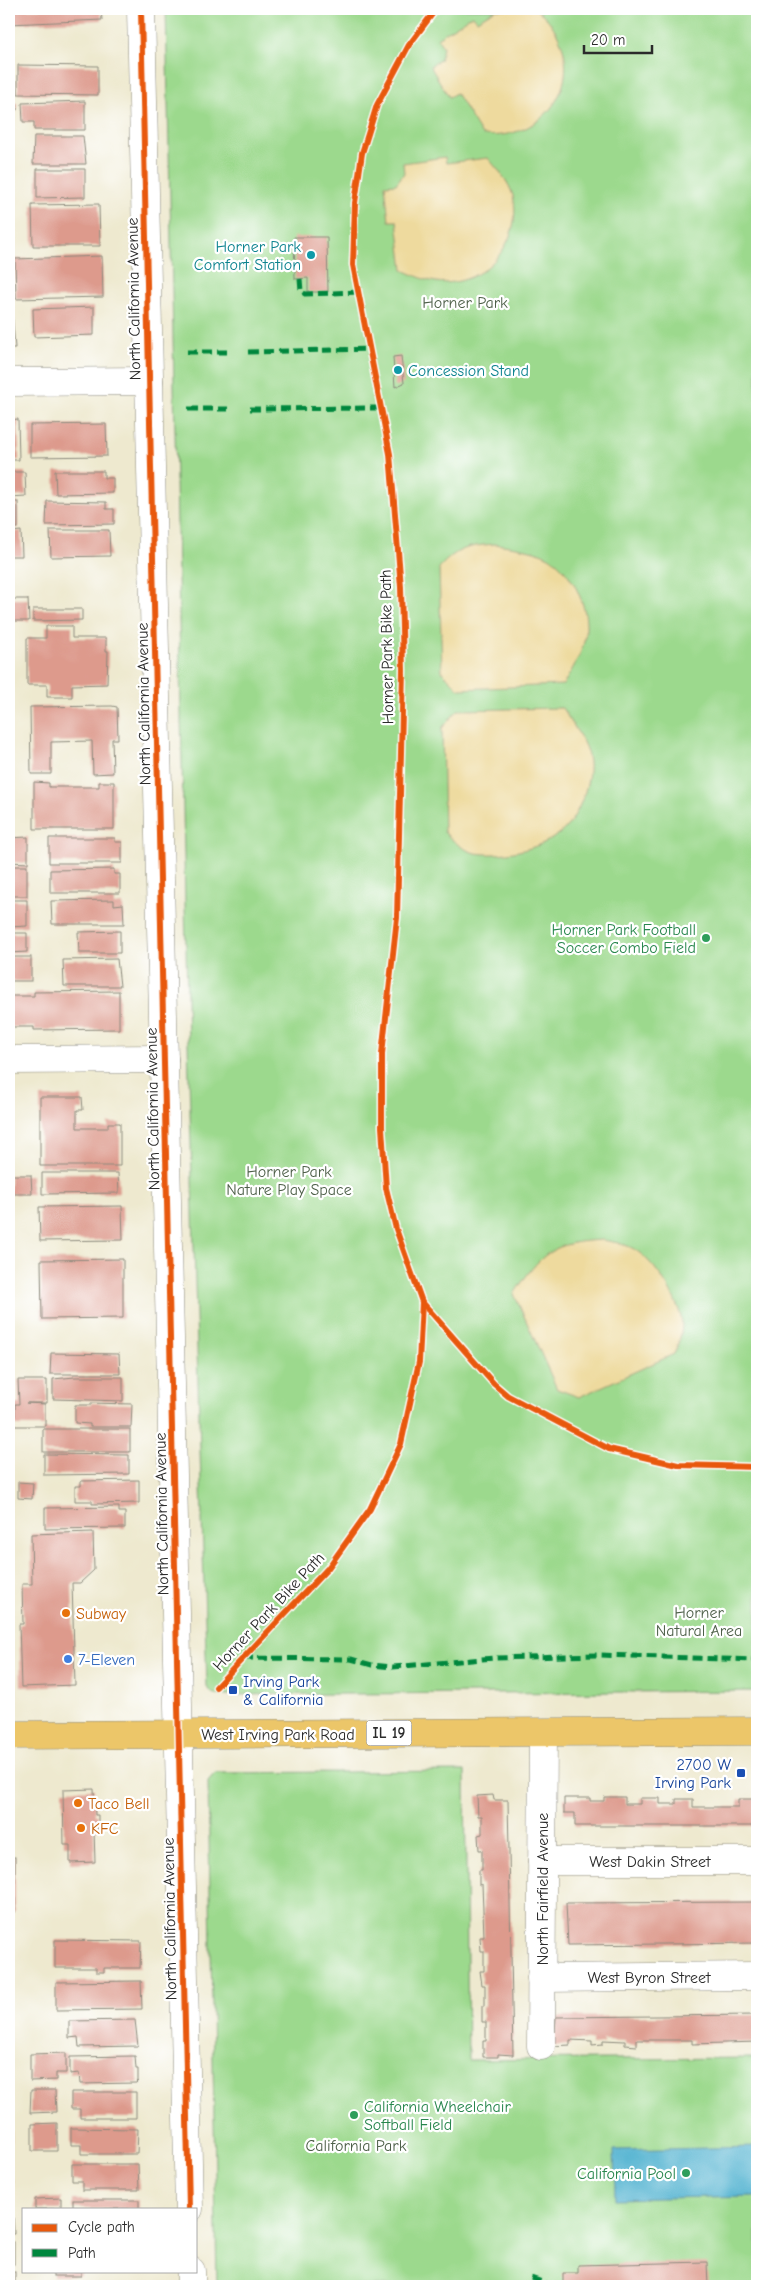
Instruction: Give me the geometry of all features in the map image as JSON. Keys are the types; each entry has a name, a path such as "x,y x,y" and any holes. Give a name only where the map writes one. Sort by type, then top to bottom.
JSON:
{"main road":[{"name":"West Irving Park Road","path":"9,1735 757,1731"}],"street":[{"name":"North California Avenue","path":"141,9 190,2208"},
{"path":"9,382 149,381"},
{"path":"9,1060 164,1059"},
{"name":"North Fairfield Avenue","path":"541,2046 543,1733"},
{"name":"West Dakin Street","path":"542,1861 757,1861"},
{"name":"West Byron Street","path":"542,1978 757,1976"},
{"path":"191,2272 191,2286"}],"green space":[{"name":"Horner Park","path":"166,9 757,9 757,1691 217,1695 210,1692 207,1687 188,1043"},
{"name":"California Park","path":"465,1771 468,2060 757,2058 757,2286 217,2286 208,1781 215,1773"}],"sand":[{"path":"530,8 544,15 555,30 564,50 566,70 562,89 553,105 540,119 523,129 504,135 482,135 456,93 449,97 430,66 440,60 443,47 437,38 473,15 477,20 496,9"},
{"path":"445,157 446,163 488,158 509,185 513,196 515,213 512,230 506,245 496,259 483,270 469,278 453,282 436,282 403,270 397,221 389,221 385,185 396,184 404,173 403,163"},
{"path":"496,544 527,549 549,557 565,571 578,592 586,618 586,629 581,651 563,685 459,689 442,672 439,568 452,556 464,549"},
{"path":"562,708 582,740 589,762 588,781 582,801 572,820 566,828 550,840 530,848 496,854 475,853 466,850 444,832 442,728 458,710"},
{"path":"603,1240 630,1247 654,1267 674,1298 681,1317 681,1331 674,1354 579,1397 557,1389 514,1294 532,1269 550,1252 571,1244"}],"water":[{"name":"California Pool","path":"757,2147 757,2196 615,2199 614,2150"}],"building":[{"path":"9,9 101,9 102,20 9,24"},
{"path":"18,65 98,66 98,95 18,94"},
{"path":"85,101 85,130 34,130 34,122 23,122 22,103"},
{"path":"17,103 17,110 11,111 12,127 9,127 9,104"},
{"path":"34,136 83,136 86,164 33,164"},
{"path":"12,168 12,192 9,192 9,169"},
{"path":"37,169 85,169 85,197 37,198"},
{"path":"99,204 100,246 33,246 32,205"},
{"name":"Horner Park Comfort Station","path":"294,237 327,237 328,292 308,292 308,278 295,279"},
{"path":"102,256 103,297 16,299 15,259"},
{"path":"94,307 94,335 34,337 33,309"},
{"path":"12,311 15,348 9,348 9,312"},
{"name":"Concession Stand","path":"401,356 404,383 395,387 393,357"},
{"path":"18,419 19,460 9,460 9,420"},
{"path":"106,424 107,456 30,457 30,425"},
{"path":"55,471 104,471 104,478 113,478 113,493 56,494"},
{"path":"9,472 25,472 26,496 9,497"},
{"path":"47,501 106,502 106,509 114,509 114,524 46,525"},
{"path":"9,502 18,502 18,528 9,528"},
{"path":"50,530 109,530 110,556 51,557"},
{"path":"21,531 22,556 9,556 9,532"},
{"path":"9,599 28,599 29,621 9,621"},
{"path":"33,609 82,609 82,620 33,621"},
{"path":"46,626 72,626 72,638 106,638 106,651 108,651 107,684 72,685 72,697 47,697 47,685 27,685 27,638 46,638"},
{"path":"30,707 117,707 118,739 112,739 113,773 93,774 92,741 51,742 51,774 31,774"},
{"path":"34,782 49,783 49,787 99,787 99,782 114,782 114,829 34,829"},
{"path":"28,837 28,863 9,862 9,838"},
{"path":"49,838 115,838 115,842 122,842 122,863 49,863"},
{"path":"9,866 27,866 27,896 9,896"},
{"path":"114,869 114,874 120,874 120,893 50,893 50,870"},
{"path":"9,900 27,900 27,926 9,927"},
{"path":"114,900 114,905 123,904 124,924 52,924 51,901"},
{"path":"120,931 120,953 79,953 78,932"},
{"path":"9,933 27,933 27,952 9,953"},
{"path":"9,957 31,957 31,981 9,981"},
{"path":"117,959 120,986 64,986 63,960"},
{"path":"119,991 119,1029 34,1030 34,1027 9,1027 9,996 34,996 34,992"},
{"path":"40,1097 82,1097 83,1110 77,1110 77,1128 108,1128 108,1123 120,1123 120,1166 40,1166"},
{"path":"42,1173 118,1173 119,1193 42,1194"},
{"path":"10,1175 31,1175 32,1194 10,1194"},
{"path":"122,1206 123,1240 40,1241 39,1207"},
{"path":"123,1259 123,1318 42,1319 41,1260"},
{"path":"51,1353 119,1354 120,1374 50,1374"},
{"path":"123,1377 123,1401 53,1399 53,1379"},
{"path":"18,1380 47,1380 47,1403 26,1403 45,1404 45,1426 15,1426 15,1404 19,1404"},
{"path":"91,1403 132,1404 131,1427 90,1427 90,1424 75,1423 75,1405 91,1405"},
{"path":"43,1429 130,1429 130,1452 43,1452"},
{"path":"44,1454 129,1455 129,1474 44,1475"},
{"path":"139,1480 139,1503 92,1504 92,1501 75,1501 75,1486 81,1486 81,1481"},
{"path":"18,1482 33,1483 32,1499 18,1498"},
{"path":"119,1507 119,1512 125,1512 125,1528 45,1529 45,1508"},
{"path":"93,1532 94,1570 80,1583 72,1583 75,1685 21,1687 19,1624 23,1624 22,1584 32,1584 31,1534"},
{"path":"94,1789 95,1815 98,1815 98,1830 94,1830 95,1862 70,1863 70,1845 64,1845 63,1790"},
{"path":"493,1795 494,1800 508,1800 513,2055 498,2054 498,2057 483,2057 483,2041 486,2041 486,2022 482,2022 482,2006 485,2006 485,1985 482,1985 480,1971 484,1971 484,1951 481,1951 480,1937 484,1937 482,1884 479,1885 479,1870 482,1870 482,1850 479,1850 478,1835 482,1834 482,1816 478,1816 477,1796"},
{"path":"604,1797 625,1797 625,1804 640,1804 640,1798 660,1798 660,1804 676,1804 676,1799 693,1799 693,1807 738,1807 738,1799 757,1799 757,1826 575,1826 575,1813 564,1813 564,1798 590,1798 590,1801 604,1801"},
{"path":"9,1857 15,1857 15,1912 9,1912"},
{"path":"757,1902 757,1943 568,1945 566,1903"},
{"path":"55,1940 141,1941 140,1968 104,1968 104,1972 96,1972 96,1968 55,1968"},
{"path":"141,1981 142,2009 56,2010 56,1982"},
{"path":"757,2015 757,2042 692,2044 692,2040 637,2040 637,2046 625,2045 625,2041 603,2040 603,2044 592,2045 592,2041 570,2040 570,2045 552,2046 551,2033 555,2033 556,2017"},
{"path":"135,2020 138,2046 79,2047 78,2037 69,2038 69,2021"},
{"path":"66,2053 66,2073 56,2073 56,2080 30,2081 30,2054"},
{"path":"135,2056 136,2069 138,2069 138,2081 136,2083 80,2084 79,2073 70,2074 70,2057"},
{"path":"31,2090 55,2090 56,2112 30,2113"},
{"path":"71,2092 136,2092 136,2118 80,2118 80,2109 71,2109"},
{"path":"9,2118 11,2118 12,2142 9,2142"},
{"path":"57,2123 57,2151 32,2151 32,2124"},
{"path":"71,2128 138,2129 137,2154 81,2154 81,2145 71,2145"},
{"path":"72,2164 138,2164 139,2190 82,2190 82,2181 72,2181"},
{"path":"9,2179 13,2179 13,2200 9,2200"},
{"path":"61,2198 61,2208 35,2208 35,2199"},
{"path":"73,2200 139,2200 139,2208 73,2208"},
{"path":"9,2209 13,2209 14,2234 9,2234"},
{"path":"9,2242 14,2242 14,2264 9,2264"},
{"path":"707,2262 708,2286 563,2286 563,2273 578,2273 578,2265"},
{"path":"9,2272 15,2272 15,2286 9,2286"},
{"path":"53,2272 81,2272 81,2276 53,2276"}],"marked path":[{"path":"300,279 301,291 305,294 359,292"},
{"path":"248,352 369,349"},
{"path":"187,352 228,352"},
{"path":"250,409 381,408"},
{"path":"188,409 228,409"},
{"path":"243,1658 351,1659 372,1665 393,1667 494,1658 599,1655 757,1660"},
{"path":"531,2278 548,2284 548,2286"}],"cycle path":[{"path":"141,9 189,2208"},
{"name":"Horner Park Bike Path","path":"436,9 409,45 377,105 362,153 355,203 353,265 390,454 401,587 403,670 397,918 382,1054 382,1127 386,1188 396,1229 422,1302 494,1384 508,1396 609,1449 678,1465 757,1467"},
{"name":"Horner Park Bike Path","path":"216,1687 328,1568 370,1509 401,1444 419,1362 422,1302"}],"place":[{"name":"Horner Park Comfort Station","path":"311,255"},
{"name":"Concession Stand","path":"398,370"},
{"name":"Horner Park Football Soccer Combo Field","path":"706,938"},
{"name":"Subway","path":"66,1613"},
{"name":"7-Eleven","path":"68,1659"},
{"name":"Irving Park & California","path":"233,1690"},
{"name":"2700 W Irving Park","path":"741,1773"},
{"name":"Taco Bell","path":"78,1803"},
{"name":"KFC","path":"81,1828"},
{"name":"California Wheelchair Softball Field","path":"354,2115"},
{"name":"California Pool","path":"686,2173"}],"park label":[{"name":"Horner Park Nature Play Space","path":"289,1180"},
{"name":"Horner Natural Area","path":"699,1621"}]}
